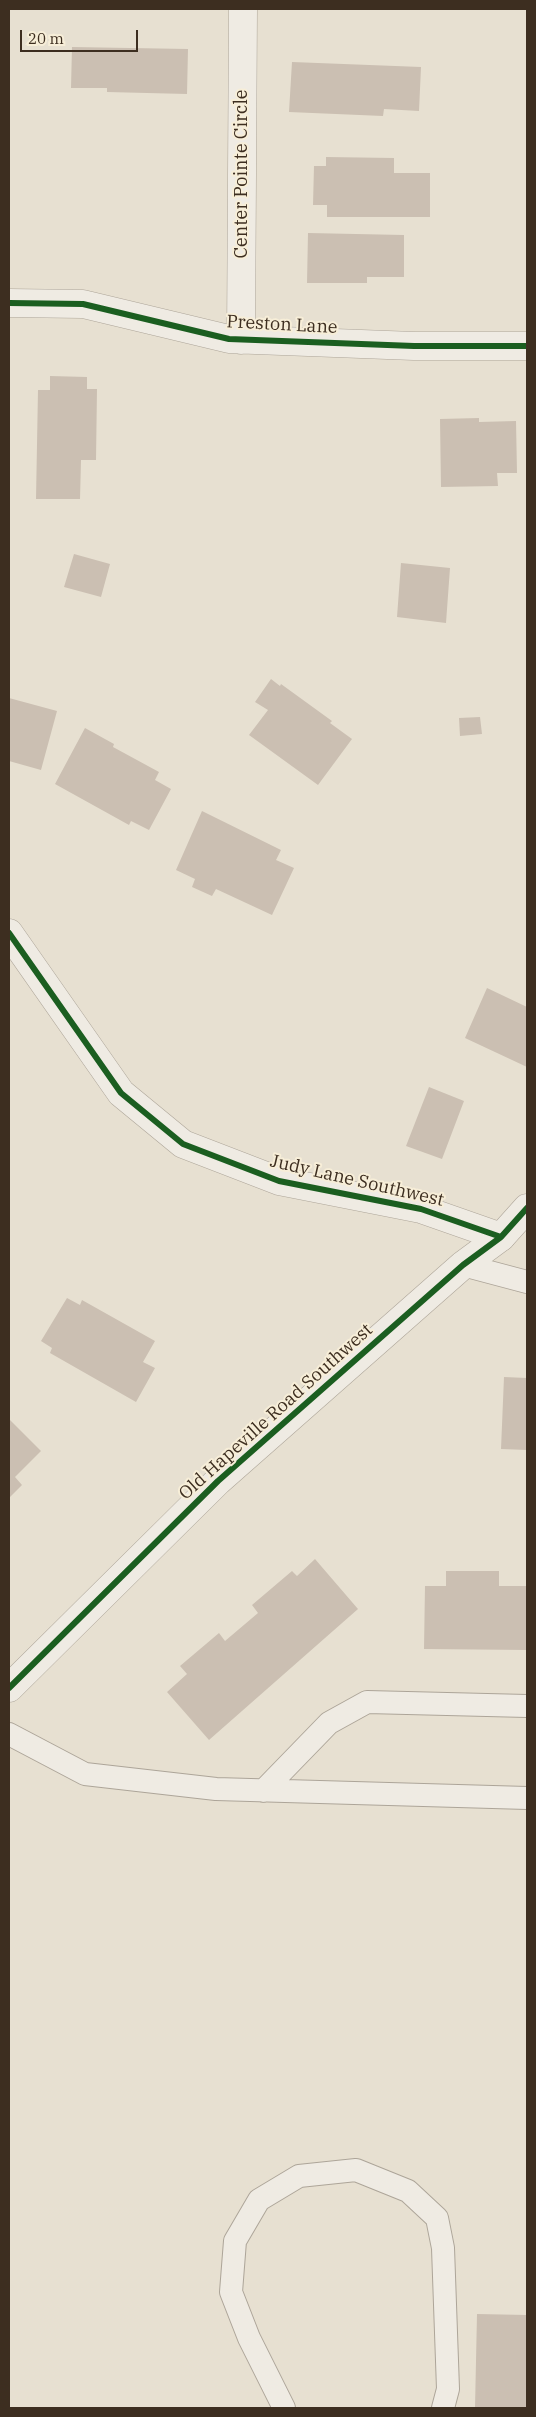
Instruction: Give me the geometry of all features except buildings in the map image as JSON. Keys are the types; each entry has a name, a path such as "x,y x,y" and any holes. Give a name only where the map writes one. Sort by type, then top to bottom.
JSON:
{"street":[{"name":"Center Pointe Circle","path":"241,340 243,9"},
{"name":"Preston Lane","path":"9,303 83,304 229,339 241,340 414,346 527,346"},
{"name":"Judy Lane Southwest","path":"9,934 121,1093 183,1144 279,1181 421,1208 501,1237"},
{"name":"Old Hapeville Road Southwest","path":"9,1688 218,1481 463,1266 501,1237 527,1208"}],"lane":[{"path":"463,1266 527,1282"},
{"path":"263,1791 329,1723 367,1702 527,1706"},
{"path":"9,1734 85,1774 216,1789 527,1798"},
{"path":"284,2408 250,2338 231,2292 235,2241 259,2200 275,2190 299,2176 356,2170 408,2191 437,2218 443,2248 448,2380 448,2389 443,2408"}],"cycle path":[{"path":"9,303 83,304 229,339 414,346 527,346"},
{"path":"9,933 121,1093 183,1144 279,1181 421,1209 501,1237"},
{"path":"9,1688 218,1481 463,1265 501,1237 527,1208"}]}
